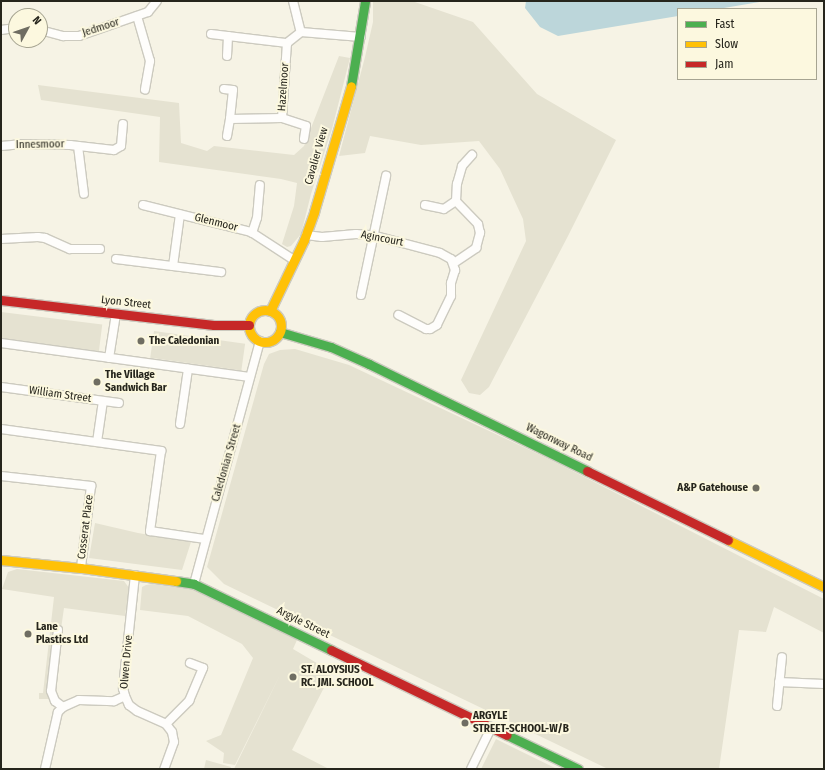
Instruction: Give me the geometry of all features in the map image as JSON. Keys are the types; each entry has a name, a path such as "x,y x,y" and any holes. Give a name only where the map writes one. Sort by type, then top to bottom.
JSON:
{"main road":[{"name":"Cavalier View","path":"270,311 306,235 353,78 361,38 365,1"},
{"name":"Lyon Street","path":"1,300 214,325 249,325"},
{"path":"261,310 270,311 279,319 281,324 280,332 271,341 260,342 252,336 249,325 252,316 261,310"},
{"name":"Wagonway Road","path":"280,332 331,347 369,364 824,587"},
{"name":"Argyle Street","path":"1,560 81,568 194,584 578,769"}],"street":[{"name":"Jedmoor","path":"48,32 63,36 79,36 148,12 158,1"},
{"path":"293,1 301,32"},
{"path":"138,16 150,61 145,90"},
{"path":"211,34 287,43 301,32 361,38"},
{"path":"227,56 228,36"},
{"name":"Hazelmoor","path":"230,119 282,118 287,43"},
{"path":"224,89 232,90 227,136"},
{"path":"282,118 306,126 304,139"},
{"name":"Innesmoor","path":"1,146 23,144 78,146 114,150 118,148 122,142 123,124"},
{"name":"Innesmoor","path":"78,146 84,194"},
{"path":"398,315 426,329 430,329 437,325 451,296 451,283 455,270 454,263 476,248 480,233 478,224 456,201 457,184 462,166 472,155"},
{"path":"362,295 386,176"},
{"name":"Glenmoor","path":"252,233 257,218 260,185"},
{"path":"425,205 444,209 456,201"},
{"name":"Glenmoor","path":"143,205 252,233 294,260"},
{"name":"Glenmoor","path":"173,266 180,214"},
{"name":"Agincourt","path":"306,235 322,237 356,234 373,236 440,253 447,256 454,263"},
{"path":"1,239 38,237 45,238 70,249 100,249"},
{"path":"116,259 220,272"},
{"path":"109,358 116,314"},
{"name":"Caledonian Street","path":"194,584 205,539 260,342"},
{"path":"1,343 250,377"},
{"path":"180,424 188,368"},
{"name":"William Street","path":"1,387 119,403"},
{"path":"97,442 103,400"},
{"path":"1,429 161,450 150,531 205,539"},
{"name":"Cosserat Place","path":"1,476 91,486 81,568"},
{"name":"Olwen Drive","path":"135,575 123,688 124,696 129,705 138,712 166,724"},
{"path":"58,630 51,691 55,701 63,707"},
{"path":"776,706 782,656"},
{"path":"164,769 174,742 172,732 166,724 189,701 203,668 190,663"},
{"path":"779,682 824,684"},
{"path":"45,769 58,712 63,707 79,700 114,701 124,696"},
{"path":"471,769 491,728"}],"shaded area":[{"path":"373,1 412,1 473,22 537,94 616,140 568,236 489,387 480,395 469,393 461,380 526,241 523,219 500,169 479,141 421,145 370,136 365,153 339,156 373,22"},
{"path":"339,56 350,58 332,129 311,194 301,234 291,246 287,247 282,244 294,206 297,183 281,179 159,162 160,117 41,100 38,85 179,103 181,143 207,151 214,146 294,155 304,146"},
{"path":"1,312 102,324 99,351 1,339"},
{"path":"154,331 245,344 241,371 150,358"},
{"path":"295,349 349,365 553,461 824,599 824,633 774,607 766,632 739,630 719,769 608,769 224,584 207,567 264,364 269,354 280,350"},
{"path":"95,523 138,533 191,542 182,570 89,558"},
{"path":"17,569 124,581 129,588 125,616 64,608 61,629 56,629 48,699 39,699 39,693 43,693 54,597 2,589 8,572"},
{"path":"153,584 195,590 297,640 293,649 332,672 292,750 329,769 234,769 280,675 235,765 223,763 224,753 206,741 221,735 253,658 242,644 188,616 140,610 142,587"},
{"path":"496,739 557,769 481,769"},
{"path":"206,760 231,767 230,769 204,769"}],"water":[{"path":"526,1 766,1 724,8 677,8 677,16 558,36 540,27 525,8"}],"traffic: fast":[{"path":"351,86 365,1"},
{"path":"280,332 331,347 369,364 587,471"},
{"path":"176,581 194,584 331,650"},
{"path":"507,735 578,769"}],"traffic: slow":[{"path":"270,311 304,240 314,212 351,86"},
{"path":"262,310 268,310 278,317 281,326 280,332 274,339 268,342 262,342 252,335 249,329 249,323 256,313 262,310"},
{"path":"728,540 824,587"},
{"path":"1,560 81,568 176,581"}],"traffic: jam":[{"path":"1,300 214,325 249,325"},
{"path":"587,471 728,540"},
{"path":"331,650 507,735"}],"place":[{"name":"The Caledonian","path":"141,341"},
{"name":"The Village Sandwich Bar","path":"97,382"},
{"name":"A&P Gatehouse","path":"756,488"},
{"name":"Lane Plastics Ltd","path":"28,634"},
{"name":"ST. ALOYSIUS RC. JMI. SCHOOL","path":"293,677"},
{"name":"ARGYLE STREET-SCHOOL-W/B","path":"465,723"}]}
